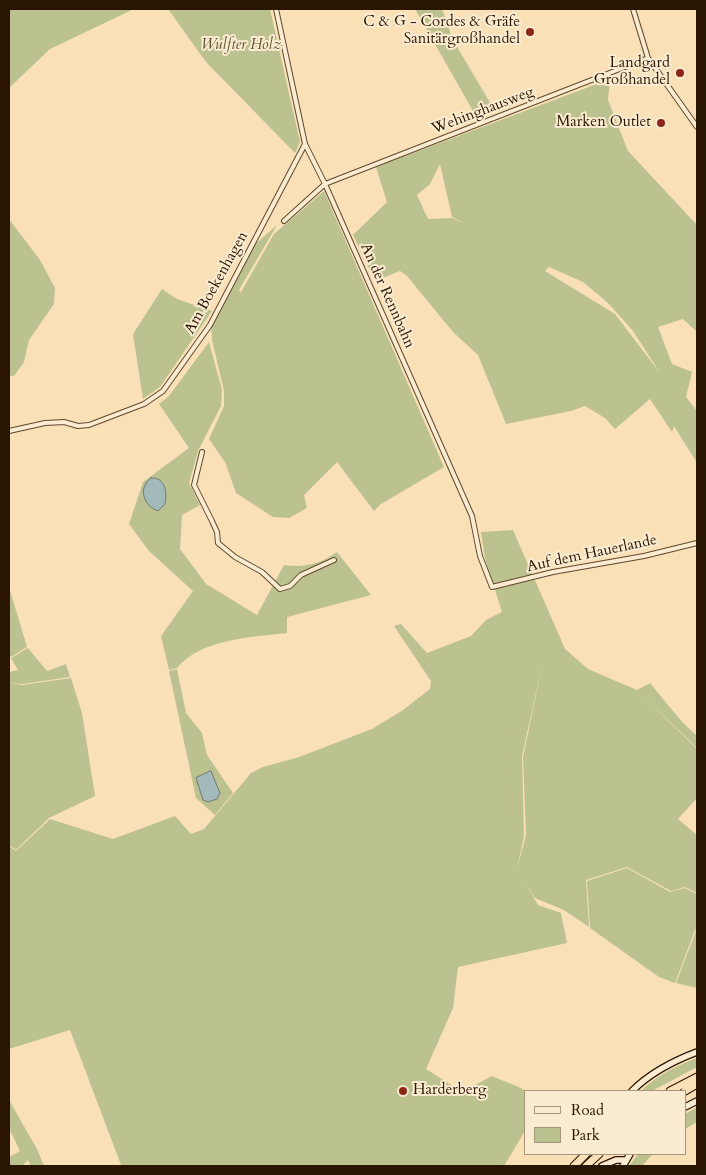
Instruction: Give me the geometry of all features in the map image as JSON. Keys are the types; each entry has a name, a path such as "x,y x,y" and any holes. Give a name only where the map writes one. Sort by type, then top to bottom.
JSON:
{"highway":[{"path":"672,1090 697,1077"},
{"path":"686,1090 697,1084"},
{"path":"574,1166 585,1155"},
{"path":"586,1166 598,1155"}],"street":[{"name":"An der Rennbahn","path":"276,9 306,144 326,184 472,516 480,556 492,587"},
{"path":"634,9 648,58 697,127"},
{"name":"Wehinghausweg","path":"326,184 648,58"},
{"name":"Am Boekenhagen","path":"9,431 46,423 64,422 78,426 89,425 144,404 163,391 210,325 306,144"},
{"path":"284,221 326,184"},
{"path":"202,452 194,485 217,532 218,543 235,558 262,572 280,589 290,586 301,575 334,560"},
{"name":"Auf dem Hauerlande","path":"492,587 563,570 635,558 697,543"},
{"path":"633,1090 650,1076 681,1058 697,1052"},
{"path":"686,1106 697,1100"},
{"path":"602,1166 616,1160 624,1163"}],"green space":[{"path":"9,9 134,9 50,49 9,88"},
{"name":"Wulfter Holz","path":"168,9 270,9 300,142 295,153 206,62"},
{"path":"415,9 442,9 453,40 495,111 477,118"},
{"path":"610,79 608,100 628,151 697,225 697,332 683,319 658,327 672,364 692,372 686,397 697,411 697,463 674,426 672,432 650,399 615,429 605,418 585,406 571,411 506,424 478,355 453,332 407,276 400,271 375,281 353,235 387,202 376,167","holes":["440,164 452,217 465,224 452,218 428,219 417,195 430,184","549,267 583,282 608,303 633,331 660,373 615,314 545,271"]},
{"path":"324,191 444,467 381,504 374,511 337,462 304,495 307,508 289,518 273,517 236,493 225,462 209,439 224,406 224,391 212,340 211,325 252,247 277,225 239,290 244,297 241,292 274,234"},
{"path":"9,219 40,260 55,288 54,304 29,340 24,362 14,376 9,376"},
{"path":"162,289 177,299 212,311 160,387 143,399 133,334"},
{"path":"209,342 222,390 221,406 198,451 189,483 200,505 182,515 180,549 206,584 257,615 284,565 299,566 312,564 324,560 337,552 371,595 287,617 287,633 243,638 213,645 187,658 177,668 169,670 161,636 193,591 149,551 129,524 143,482 189,448 159,404 169,396"},
{"path":"513,530 565,649 588,669 637,690 697,749 697,798 678,819 697,835 697,893 685,887 671,891 627,867 586,880 589,927 564,910 535,898 525,882 538,905 561,913 567,943 458,967 453,1008 426,1069 462,1092 492,1076 524,1090 524,1133 504,1166 120,1166 70,1030 9,1049 9,846 16,851 50,819 113,839 175,816 191,834 204,829 251,773 263,767 299,757 372,729 403,710 430,689 431,681 394,626 401,624 427,653 471,636 486,620 502,612 485,558 481,532","holes":["543,661 523,757 526,835 517,869 524,836 522,756"]},
{"path":"9,587 27,647 11,657 9,653"},
{"path":"28,648 47,671 66,664 70,677 22,684 10,683 22,685 71,678 82,713 95,796 49,818 16,850 9,845 9,672 18,670 11,658"},
{"path":"177,669 186,713 202,733 207,755 233,793 215,815 196,798 169,671"},
{"path":"650,683 682,722 697,736 697,748 637,690"},
{"path":"627,868 670,892 685,888 697,894 697,931 695,930 675,983 659,977 590,928 587,881"},
{"path":"697,932 697,988 676,983"},
{"path":"697,1058 697,1067 654,1090 642,1090 654,1080"},
{"path":"9,1100 37,1149 44,1166 31,1166 28,1160 22,1166 9,1166 9,1157 20,1151 9,1128"},
{"path":"697,1107 697,1122 686,1128 686,1113"},
{"path":"637,1155 652,1155 642,1166 629,1166"}],"water":[{"path":"151,478 156,478 163,483 166,495 165,504 158,511 149,505 143,492 144,487"},
{"path":"211,771 220,793 217,799 208,802 203,800 196,778"}],"place":[{"name":"C & G - Cordes & Gräfe Sanitärgroßhandel","path":"530,32"},
{"name":"Landgard Großhandel","path":"680,73"},
{"name":"Marken Outlet","path":"661,123"},
{"name":"Harderberg","path":"403,1091"}]}
